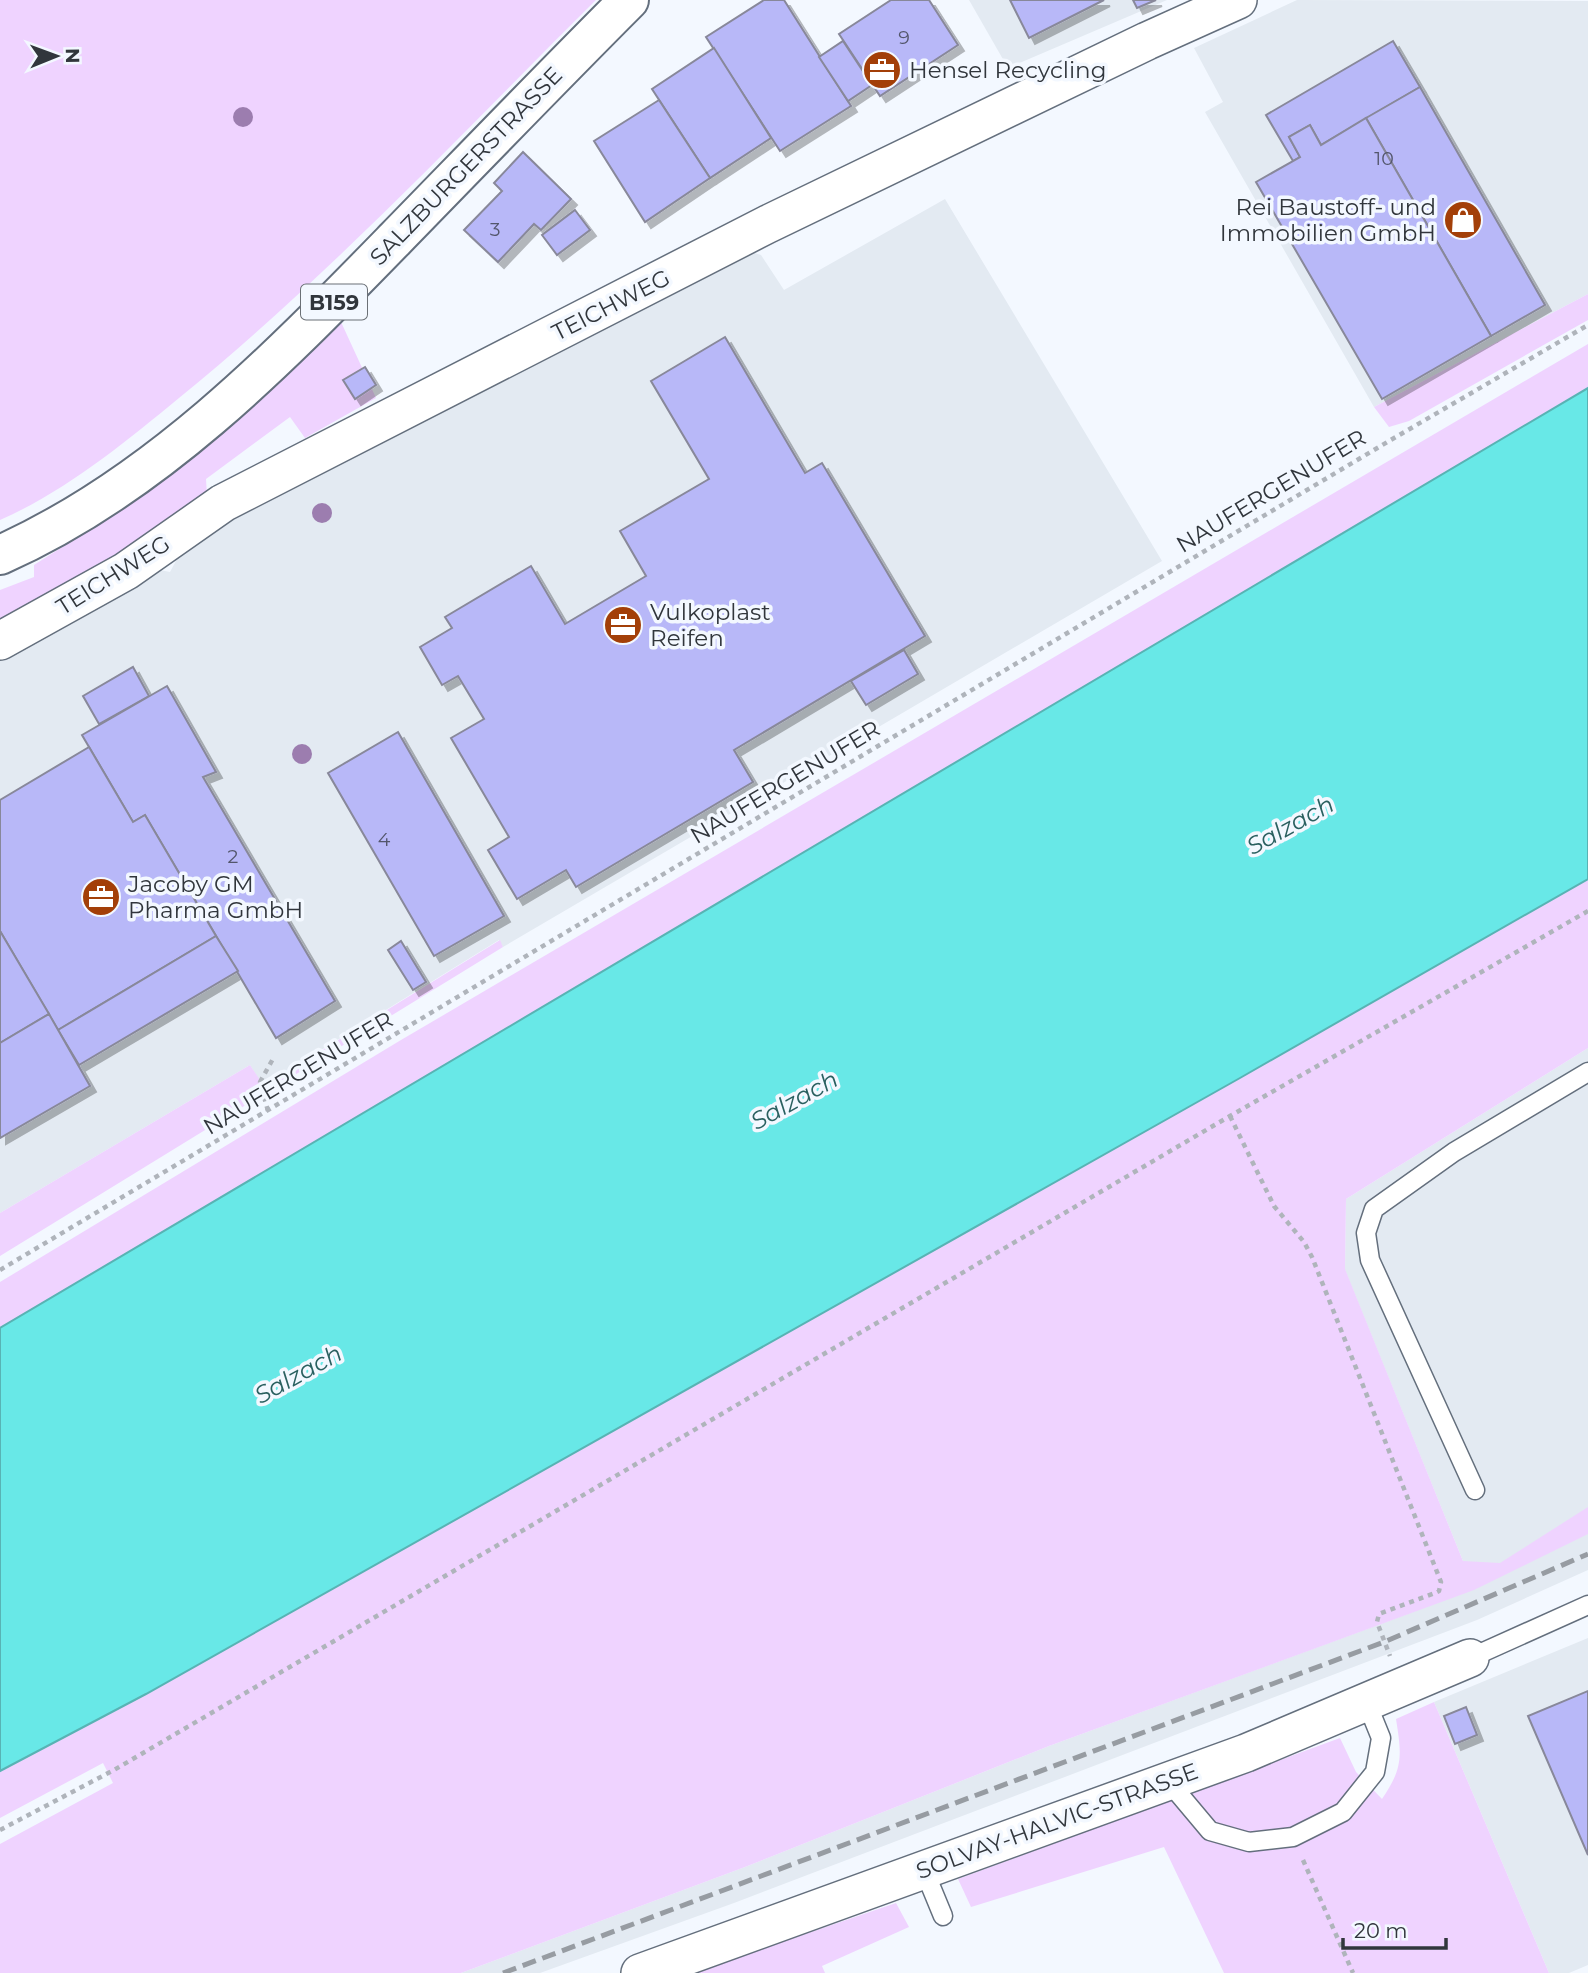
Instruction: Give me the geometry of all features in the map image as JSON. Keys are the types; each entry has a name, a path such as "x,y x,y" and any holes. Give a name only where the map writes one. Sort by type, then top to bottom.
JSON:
{"main road":[{"name":"SALZBURGERSTRASSE","path":"0,555 37,538 130,480 207,421 334,302 629,0"}],"street":[{"name":"TEICHWEG","path":"0,641 126,571 223,503 768,224 1147,41 1238,0"},
{"name":"SOLVAY-HALVIC-STRASSE","path":"640,1973 1246,1753 1470,1658"}],"lane":[{"path":"1475,1490 1370,1260 1366,1233 1374,1209 1454,1152 1588,1072"},
{"path":"1470,1658 1588,1605"},
{"path":"1168,1781 1210,1831 1250,1842 1293,1837 1343,1812 1375,1772 1381,1738 1366,1701"},
{"path":"924,1870 943,1916"}],"path":[{"name":"NAUFERGENUFER","path":"0,1269 1588,325"},
{"path":"0,1830 114,1770 1230,1116 1588,911"},
{"path":"268,1111 260,1082 274,1057"},
{"path":"1230,1116 1274,1206 1304,1242 1312,1256 1441,1582 1439,1591 1383,1612 1377,1619 1401,1686"},
{"path":"1293,1837 1353,1973"}],"shaded area":[{"path":"0,0 596,0 341,254 234,352 158,415 71,481 0,520"},
{"path":"969,0 1167,0 1008,68"},
{"path":"1297,0 1588,1 1588,294 1374,407 1205,112 1223,102 1194,48"},
{"path":"945,199 1162,561 503,947 499,940 263,1086 250,1065 0,1213 0,657 160,570 170,572 184,546 745,250 761,255 784,290"},
{"path":"1588,294 1588,320 1409,421 1389,427 1374,407"},
{"path":"341,322 376,398 305,438 290,417 206,479 207,496 167,526 0,624 0,590 34,577 34,565 136,500 233,423"},
{"path":"1588,344 1588,388 0,1328 0,1282 401,1040"},
{"path":"1588,879 1588,1048 1346,1199 1345,1269 1463,1561 1500,1563 1588,1507 1588,1534 1474,1590 1049,1746 745,1867 461,1973 0,1973 0,1844 113,1783 103,1763 0,1818 0,1771 146,1694"},
{"path":"500,940 503,947 0,1256 0,1213 250,1065 264,1086"},
{"path":"1588,1048 1588,1570 1477,1620 734,1903 540,1973 461,1973 745,1867 1049,1746 1413,1612 1463,1561 1345,1270 1346,1199"},
{"path":"1588,1638 1588,1965 1569,1973 1549,1973 1434,1702"},
{"path":"1434,1702 1549,1973 1224,1973 1164,1847 971,1907 958,1879 1340,1738 1356,1772 1382,1799 1394,1779 1399,1761 1396,1719"},
{"path":"896,1903 909,1927 822,1966 825,1973 691,1973"}],"water":[{"name":"Salzach","path":"1588,388 1588,879 146,1694 0,1771 0,1328"}],"building":[{"path":"764,0 784,0 851,106 780,151 706,37"},
{"path":"891,0 929,0 958,45 880,96 839,34"},
{"path":"1010,0 1104,0 1029,38"},
{"path":"1133,0 1156,0 1137,8"},
{"path":"843,41 872,85 848,101 819,57"},
{"path":"1393,41 1420,87 1321,145 1310,125 1289,137 1300,157 1293,161 1266,115"},
{"path":"714,48 771,138 710,178 652,89"},
{"path":"1420,87 1545,305 1491,336 1366,118"},
{"path":"659,100 710,178 645,222 594,141"},
{"path":"1366,118 1491,336 1382,399 1256,182 1300,157 1289,137 1310,125 1321,145"},
{"path":"523,152 571,199 541,230 534,224 498,262 464,230 502,191 494,183"},
{"path":"575,210 590,230 557,255 542,235"},
{"path":"725,337 805,473 822,463 925,636 734,750 753,782 576,887 566,870 517,899 488,850 509,837 451,738 484,719 458,676 442,685 420,647 452,628 445,617 531,566 565,624 646,576 620,531 709,479 651,381"},
{"path":"365,367 376,385 355,399 343,380"},
{"path":"904,650 918,674 866,705 851,681"},
{"path":"133,667 149,696 99,724 83,696"},
{"path":"167,686 216,772 203,777 335,1001 276,1038 145,815 133,822 82,735"},
{"path":"398,732 504,916 434,956 328,773"},
{"path":"89,747 133,822 145,815 216,936 58,1030 0,931 0,800"},
{"path":"0,931 49,1014 0,1043"},
{"path":"216,936 238,971 79,1065 58,1030"},
{"path":"401,941 426,982 413,990 388,950"},
{"path":"49,1014 90,1086 0,1138 0,1043"},
{"path":"1588,1691 1588,1855 1528,1716"},
{"path":"1466,1707 1477,1735 1455,1744 1444,1716"}],"railway":[{"path":"503,1973 1384,1642 1588,1554"}],"place":[{"name":"Hensel Recycling","path":"882,70"},
{"name":"Rei Baustoff- und Immobilien GmbH","path":"1463,220"},
{"name":"Vulkoplast Reifen","path":"623,625"},
{"name":"Jacoby GM Pharma GmbH","path":"101,897"}]}
